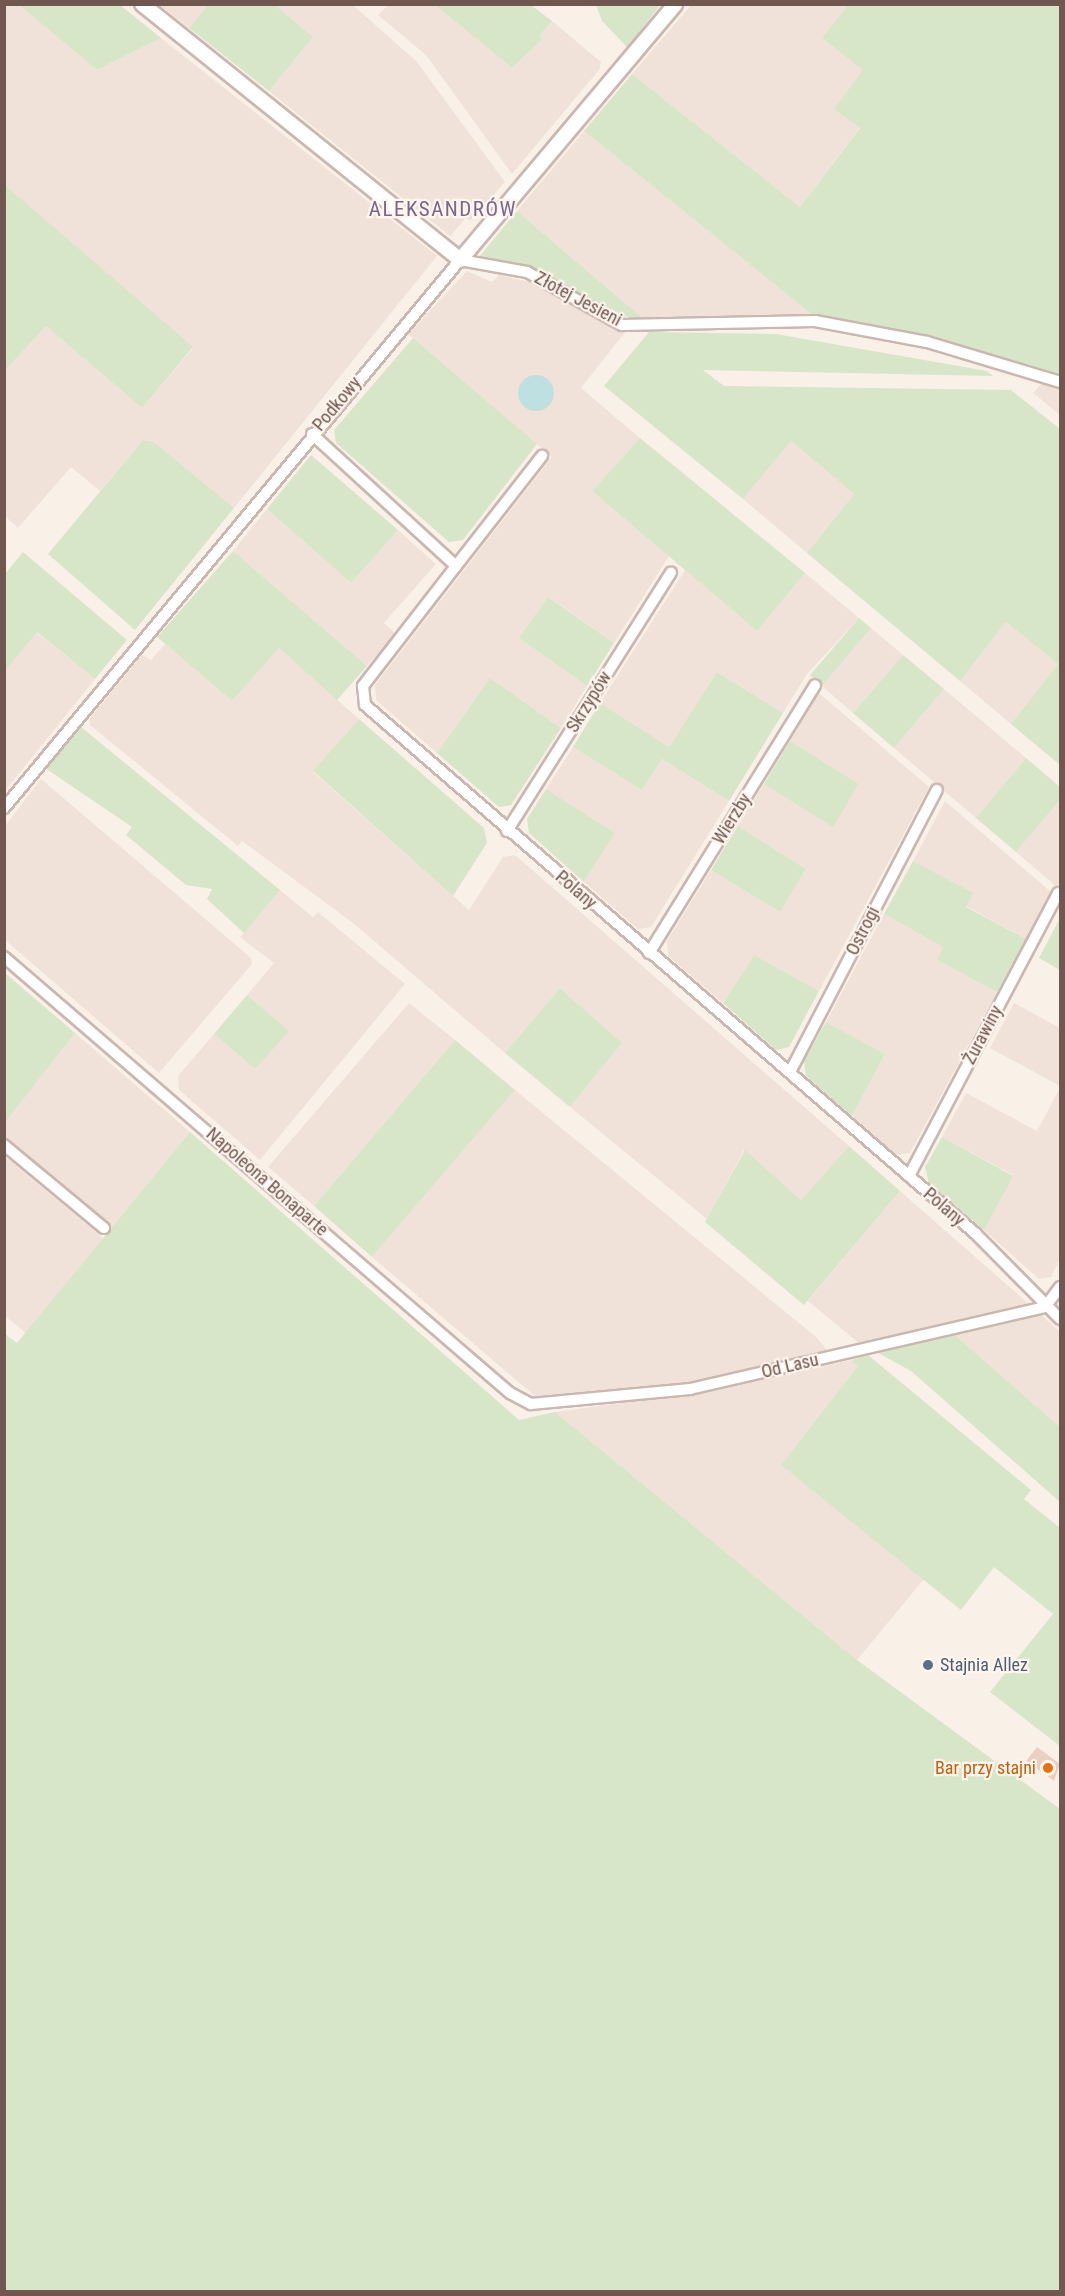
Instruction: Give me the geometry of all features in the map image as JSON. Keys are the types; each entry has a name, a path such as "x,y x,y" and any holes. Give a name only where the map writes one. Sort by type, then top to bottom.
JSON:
{"street":[{"name":"Złotej Jesieni","path":"142,4 460,260 527,272 622,325 815,321 927,342 1060,382"},
{"name":"Podkowy","path":"4,807 312,434 675,5"},
{"path":"312,434 456,566 542,456"},
{"name":"Polany","path":"456,566 363,686 361,699 507,831 975,1233 1045,1307 1060,1319"},
{"name":"Skrzypów","path":"507,831 671,573"},
{"name":"Wierzby","path":"649,953 815,685"},
{"name":"Ostrogi","path":"790,1072 936,790"},
{"name":"Żurawiny","path":"909,1176 1058,893"},
{"name":"Napoleona Bonaparte","path":"4,957 510,1393 531,1404"},
{"path":"4,1145 104,1228"},
{"path":"1045,1307 1060,1287"},
{"name":"Od Lasu","path":"531,1404 690,1389 1045,1307"}],"shaded area":[{"path":"5,5 19,5 97,70 161,38 437,256 234,508 154,442 143,440 100,491 71,467 18,528 5,516 4,370 46,326 142,408 193,348 5,185"},
{"path":"160,5 208,5 189,28"},
{"path":"275,5 353,5 417,62 505,182 470,221 466,218 450,236 269,91 313,37"},
{"path":"388,5 435,5 512,68 542,40 539,36 552,21 601,62 599,70 512,174 426,55 378,15"},
{"path":"691,5 848,5 822,38 864,70 860,127 800,207 632,74"},
{"path":"584,131 814,316 647,322 517,211"},
{"path":"467,271 492,282 499,275 530,282 626,331 581,388 640,438 592,491 669,556 614,643 549,597 519,638 587,686 561,728 490,678 437,753 376,700 375,685 552,457 408,334"},
{"path":"1043,382 1060,386 1060,415 1033,393"},
{"path":"791,441 854,494 807,553 743,499"},
{"path":"267,509 351,583 398,530 436,564 384,623 396,634 367,666 233,551"},
{"path":"685,570 757,631 805,573 859,618 807,674 783,713 717,672 669,747 600,703"},
{"path":"1006,622 1058,664 1011,724 960,681"},
{"path":"871,628 903,655 853,713 822,686"},
{"path":"36,632 95,679 5,791 5,671"},
{"path":"165,644 232,701 279,648 359,719 313,772 469,910 503,857 515,855 849,1146 801,1200 744,1150 707,1219 570,1107 622,1043 560,988 505,1053 353,923 242,841 238,846 90,725 90,718 142,655 151,660"},
{"path":"944,689 1026,758 976,818 894,748"},
{"path":"819,693 929,787 819,991 754,955 723,1003 668,956 667,941 711,870 780,912 806,869 738,826 764,784 833,826 859,784 790,741"},
{"path":"573,747 642,790 662,759 729,801 651,927 638,929 584,882 615,833 546,789"},
{"path":"41,779 251,958 252,964 159,1073 5,940 5,826"},
{"path":"1060,800 1060,883 1057,887 1016,852"},
{"path":"945,801 1051,892 1026,939 966,906 972,893 913,861"},
{"path":"280,890 313,917 318,912 405,984 260,1160 179,1090 178,1076 214,1034 255,1069 285,1028 247,995 274,963 240,937"},
{"path":"884,914 943,947 937,960 997,992 910,1153 896,1155 852,1116 885,1054 826,1022"},
{"path":"409,1003 455,1040 314,1206 268,1167"},
{"path":"1014,1003 1060,1028 1060,1086 990,1048"},
{"path":"75,1033 190,1132 112,1227 5,1138 4,1122"},
{"path":"1060,1088 1060,1259 1051,1277 1039,1279 984,1230 1013,1175 942,1137 966,1093 1037,1131"},
{"path":"515,1090 816,1337 830,1353 712,1379 542,1402 372,1257"},
{"path":"4,1156 103,1238 26,1333 5,1316"},
{"path":"900,1191 1029,1304 861,1345 808,1301"},
{"path":"1040,1314 1060,1332 1060,1427 955,1335"},
{"path":"852,1360 857,1367 781,1465 924,1579 857,1660 555,1412 717,1390"}],"green space":[{"path":"596,4 660,5 628,48 602,21"},
{"path":"19,5 120,5 161,38 97,70"},
{"path":"208,5 275,5 313,37 269,91 189,28"},
{"path":"435,5 531,5 552,21 539,36 542,40 512,68"},
{"path":"848,5 1060,5 1060,374 975,349 814,316 584,131 632,74 800,207 860,128 834,109 863,70 822,38"},
{"path":"5,185 193,347 142,408 46,326 5,370"},
{"path":"517,211 647,322 609,312 527,266 480,256"},
{"path":"649,332 776,334 987,371 993,376 703,370 724,386 1011,390 1060,429 1060,765 1011,724 1058,664 1006,622 960,681 807,553 854,494 791,441 743,499 604,386"},
{"path":"413,338 537,444 463,540 449,542 336,443 334,430"},
{"path":"640,438 805,573 757,631 592,491"},
{"path":"143,440 154,442 234,508 135,630 48,554"},
{"path":"311,455 398,530 351,583 267,509"},
{"path":"233,551 367,666 337,700 279,648 232,701 157,637"},
{"path":"23,552 127,640 95,679 37,632 5,671 5,574"},
{"path":"548,597 614,643 587,686 519,638"},
{"path":"859,618 871,628 822,686 810,675"},
{"path":"903,655 944,689 894,748 853,713"},
{"path":"717,672 783,713 729,801 662,759 642,790 573,747 600,703 669,747"},
{"path":"490,678 561,728 511,805 499,807 437,753"},
{"path":"359,719 484,828 487,843 453,896 313,771"},
{"path":"81,727 280,890 244,933 207,899 212,889 186,885 126,835 132,827 45,768"},
{"path":"790,741 859,784 833,827 764,784"},
{"path":"1026,758 1060,787 1060,800 1016,852 976,818"},
{"path":"546,789 615,833 584,882 529,833 527,819"},
{"path":"738,826 806,869 780,912 711,870"},
{"path":"913,861 973,893 966,907 1026,939 997,992 937,960 943,947 884,914"},
{"path":"1060,918 1060,970 1039,958"},
{"path":"754,955 819,991 789,1047 776,1050 723,1003"},
{"path":"5,973 75,1033 5,1122"},
{"path":"560,988 622,1043 570,1107 505,1053"},
{"path":"247,995 289,1031 255,1069 214,1034"},
{"path":"826,1022 885,1054 852,1116 806,1076 804,1061"},
{"path":"455,1040 515,1090 372,1257 314,1206"},
{"path":"190,1132 519,1420 555,1412 857,1660 1060,1809 1060,2291 5,2291 5,1334 17,1343"},
{"path":"942,1137 1013,1176 984,1230 929,1183 925,1167"},
{"path":"849,1146 900,1191 804,1305 705,1222 745,1150 801,1200"},
{"path":"955,1335 1060,1427 1060,1502 911,1371 878,1353"},
{"path":"868,1355 1031,1490 1024,1499 1060,1528 1060,1746 990,1692 1053,1614 994,1567 961,1610 781,1465 857,1367 852,1360"}],"water":[{"path":"536,375 549,380 554,393 549,406 536,411 523,406 518,393 523,380"}],"building":[{"name":"Bar przy stajni","path":"1037,1747 1060,1764 1054,1781 1026,1761"}],"place":[{"name":"Stajnia Allez","path":"928,1665"},
{"name":"Bar przy stajni","path":"1048,1768"}],"district":[{"name":"ALEKSANDRÓW","path":"443,209"}]}
